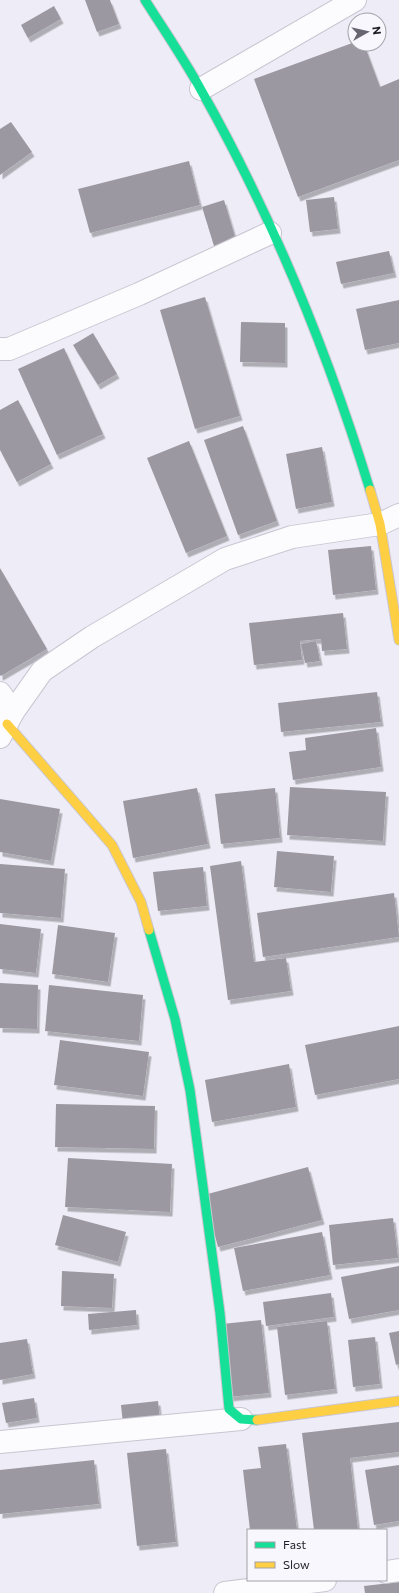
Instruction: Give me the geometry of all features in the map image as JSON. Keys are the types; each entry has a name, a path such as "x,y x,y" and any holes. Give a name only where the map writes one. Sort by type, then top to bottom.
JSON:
{"street":[{"path":"145,0 201,88 249,181 270,232 315,330 355,442 380,524 399,640"},
{"path":"201,88 355,0"},
{"path":"0,349 9,349 139,294 270,232"},
{"path":"7,724 42,671 92,637 225,559 292,537 380,524 399,515"},
{"path":"0,693 7,724 112,845 141,902 176,1020 190,1090 220,1313 228,1409 241,1419"},
{"path":"0,1442 241,1419 263,1420 399,1401"},
{"path":"387,1572 399,1570"},
{"path":"225,1593 317,1581"}],"building":[{"path":"85,0 110,0 119,24 97,32"},
{"path":"54,6 61,19 28,38 21,25"},
{"path":"347,45 347,52 367,52 380,87 399,79 399,160 298,197 254,79"},
{"path":"11,122 32,152 0,175 0,129"},
{"path":"189,161 200,205 90,233 78,189"},
{"path":"334,197 338,229 310,232 306,200"},
{"path":"224,200 236,240 214,246 202,207"},
{"path":"389,251 394,273 341,284 336,262"},
{"path":"205,297 240,416 195,429 160,310"},
{"path":"399,300 399,343 365,350 356,309"},
{"path":"241,322 285,323 285,363 240,362"},
{"path":"93,333 117,374 98,385 73,345"},
{"path":"64,348 103,434 57,455 18,369"},
{"path":"18,400 51,464 17,482 0,450 0,410"},
{"path":"243,426 277,521 238,535 204,440"},
{"path":"189,441 227,536 186,553 147,458"},
{"path":"322,447 332,502 296,509 286,454"},
{"path":"371,546 376,590 333,595 328,550"},
{"path":"0,568 47,649 1,676 0,675"},
{"path":"343,613 347,649 322,651 321,639 300,641 302,660 254,665 249,623"},
{"path":"316,641 320,661 305,663 301,644"},
{"path":"377,692 381,722 281,732 278,703"},
{"path":"376,728 381,767 293,780 289,752 306,750 305,738"},
{"path":"290,787 386,792 383,841 287,835"},
{"path":"197,788 208,844 133,858 123,801"},
{"path":"275,788 280,838 221,844 215,794"},
{"path":"0,799 60,809 51,861 0,852"},
{"path":"277,851 334,856 331,892 274,887"},
{"path":"241,861 254,962 286,958 291,991 228,1000 210,866"},
{"path":"0,864 65,869 61,918 0,913"},
{"path":"203,867 207,906 158,911 153,872"},
{"path":"394,893 399,937 263,957 257,913"},
{"path":"0,924 41,929 36,973 0,969"},
{"path":"58,925 115,933 108,982 52,974"},
{"path":"0,983 38,985 37,1029 0,1028"},
{"path":"49,985 143,995 139,1041 45,1031"},
{"path":"399,1026 399,1079 315,1095 305,1045"},
{"path":"60,1040 149,1052 143,1096 54,1085"},
{"path":"289,1064 296,1107 212,1122 205,1080"},
{"path":"56,1104 155,1106 154,1149 55,1147"},
{"path":"68,1158 172,1164 170,1212 65,1207"},
{"path":"308,1167 322,1220 218,1247 204,1195"},
{"path":"63,1215 126,1232 118,1262 55,1245"},
{"path":"393,1218 398,1258 333,1265 329,1225"},
{"path":"322,1232 330,1275 243,1291 234,1248"},
{"path":"399,1266 399,1310 349,1319 341,1277"},
{"path":"62,1271 114,1274 112,1308 61,1306"},
{"path":"331,1293 334,1317 266,1326 263,1302"},
{"path":"136,1310 137,1325 89,1330 88,1314"},
{"path":"261,1320 269,1393 229,1397 222,1324"},
{"path":"327,1321 335,1389 285,1395 277,1327"},
{"path":"399,1331 399,1364 396,1365 389,1333"},
{"path":"375,1337 380,1384 353,1387 348,1340"},
{"path":"27,1339 33,1374 0,1380 0,1343"},
{"path":"34,1398 37,1418 6,1423 2,1403"},
{"path":"158,1401 160,1420 123,1424 121,1405"},
{"path":"399,1422 399,1452 350,1458 358,1529 314,1529 302,1433"},
{"path":"286,1444 297,1529 250,1529 243,1470 261,1468 258,1447"},
{"path":"166,1449 176,1542 137,1546 127,1453"},
{"path":"94,1460 99,1504 0,1514 0,1470"},
{"path":"399,1465 399,1521 374,1525 365,1470"},
{"path":"399,1582 399,1593 365,1593 364,1586"}],"traffic: fast":[{"path":"145,0 181,56 227,137 274,235 317,336 354,439 370,490"},
{"path":"149,930 175,1019 190,1090 220,1313 229,1409 241,1419 257,1420"}],"traffic: slow":[{"path":"370,490 380,524 399,640"},
{"path":"7,724 112,845 141,902 149,930"},
{"path":"257,1420 399,1401"}]}
